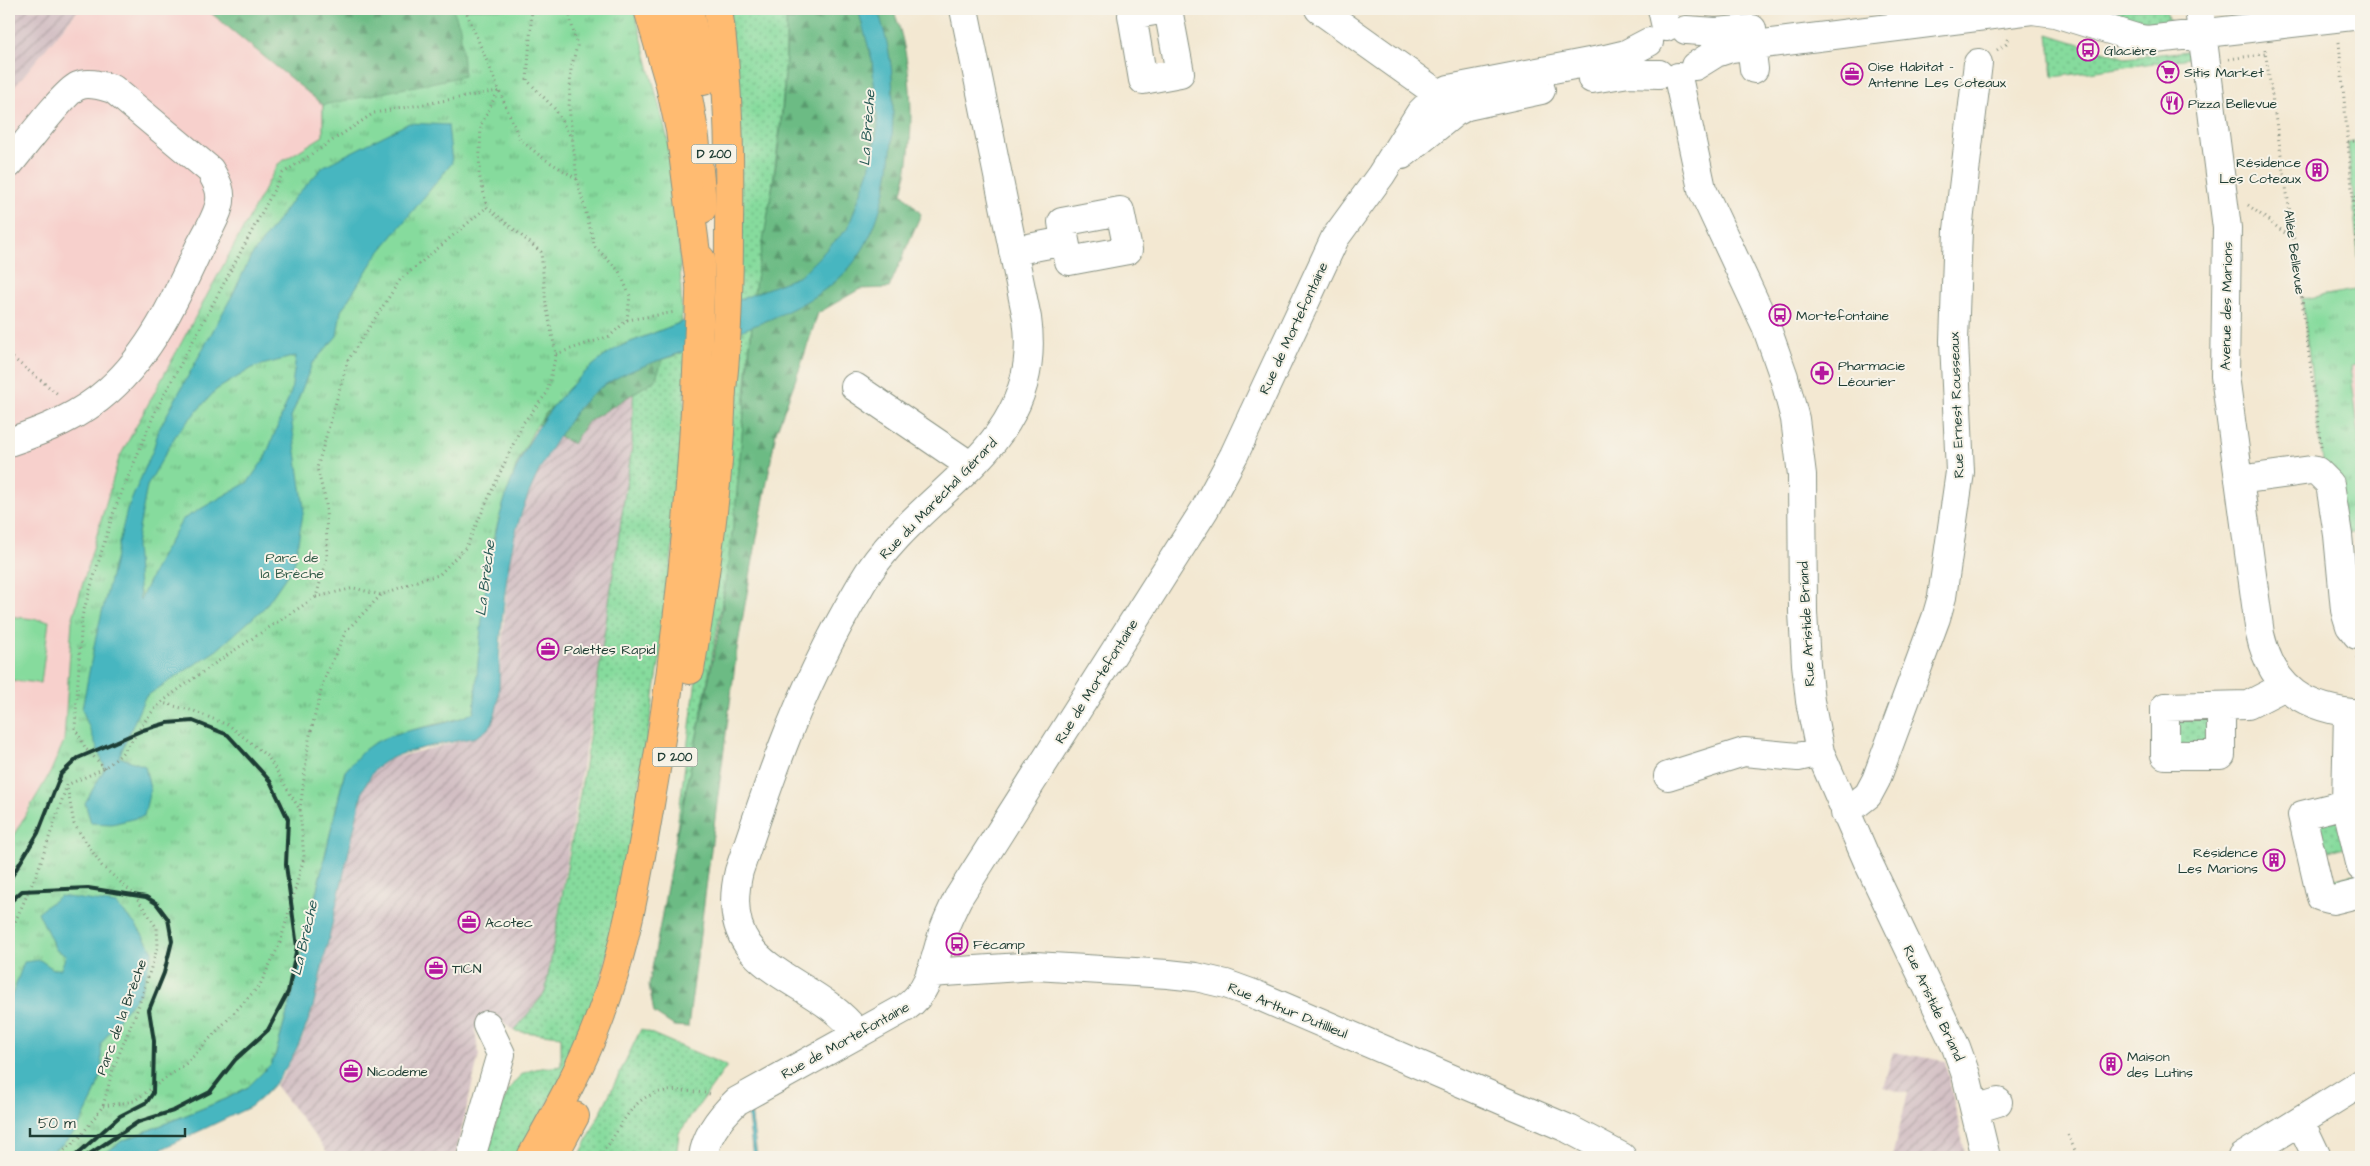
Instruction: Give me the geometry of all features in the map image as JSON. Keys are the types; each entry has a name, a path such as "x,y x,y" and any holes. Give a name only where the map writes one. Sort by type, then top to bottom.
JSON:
{"main road":[{"name":"D 200","path":"553,1157 581,1102 617,1019 633,971 649,908 707,560 717,475 724,339 707,299 680,130 669,81 648,9"},
{"name":"D 200","path":"669,9 691,106 697,154 707,299"},
{"name":"D 200","path":"689,9 713,146 720,238 707,299"},
{"name":"D 200","path":"531,1157 569,1087 596,1028 612,982 631,912 661,744 674,656 692,483 699,356 729,139 718,9"}],"street":[{"name":"Rue du Maréchal Gérard","path":"858,1034 844,1018 768,966 751,950 736,922 734,901 736,882 782,746 830,642 862,583 889,546 990,447 1007,424 1018,403 1026,375 1029,330 964,9"},
{"path":"1666,27 1716,32 1737,31 1902,9"},
{"path":"1324,10 1449,102"},
{"path":"1666,27 1648,57 1653,68 1677,72 1723,50 1753,57 2032,10 2055,13 2142,40 2201,22 2261,27 2349,17"},
{"name":"Avenue des Marions","path":"2201,22 2225,206 2227,246 2224,358 2260,634 2269,663 2285,686 2308,702 2321,707 2357,707"},
{"path":"1666,27 1695,38 1698,46 1698,58 1677,72"},
{"name":"Rue de Mortefontaine","path":"1449,102 1455,87 1612,58 1635,50 1666,27"},
{"name":"Rue Ernest Rousseaux","path":"1846,813 1868,795 1876,780 1942,597 1960,472 1954,341 1958,230 1978,63"},
{"name":"Rue de Mortefontaine","path":"704,1157 710,1135 731,1107 748,1094 913,1003 924,989 944,928 958,898 1205,509 1234,455 1335,238 1381,175 1420,113 1449,102 1475,104 1618,74 1677,72"},
{"name":"Rue Aristide Briand","path":"1677,72 1702,189 1766,326 1784,377 1795,419 1802,475 1803,612 1806,664 1810,701 1820,752 1846,813 1956,1047 1966,1075 1986,1105 1986,1157"},
{"path":"9,164 62,100 78,86 95,84 113,89 210,170 220,185 219,205 177,295 152,340 132,366 109,390 74,416 13,436"},
{"path":"1013,251 1065,242"},
{"path":"855,387 971,466"},
{"path":"2239,480 2311,470 2317,471 2330,484 2338,535 2345,610 2350,626 2359,635"},
{"path":"2221,707 2248,705 2285,686"},
{"path":"2357,707 2346,804 2361,867"},
{"path":"1668,776 1744,752 1798,757 1820,752"},
{"path":"2346,804 2302,815 2321,897 2333,900 2361,893"},
{"name":"Rue Arthur Dutillieul","path":"930,973 1052,966 1184,975 1226,984 1260,996 1542,1117 1622,1157"},
{"path":"471,1157 501,1054 487,1025"},
{"path":"2242,1157 2361,1083"},
{"path":"2300,1121 2317,1157"}],"path":[{"path":"464,9 520,140 543,158 577,179"},
{"path":"532,9 533,19 528,44 528,80 555,109 574,143"},
{"path":"568,9 577,46 571,70 569,107 577,179 595,247 619,271 630,296 627,320"},
{"path":"2349,17 2348,142 2361,290"},
{"name":"Allée Bellevue","path":"2261,27 2294,239 2324,477"},
{"path":"103,1106 134,1100 187,1063 260,985 280,943 304,858 300,810 309,739 324,679 346,631 381,595 422,579 439,575 466,547 523,423 547,393 556,354 546,305 542,252 487,207 479,174 482,125 498,91"},
{"path":"105,768 86,749 75,728 82,616 114,510 156,410 283,173 374,113 498,91"},
{"path":"2348,142 2361,140"},
{"path":"2353,203 2361,187"},
{"path":"2225,206 2245,203 2294,239"},
{"path":"316,597 327,558 326,503 318,468 348,360 400,280 487,207"},
{"path":"556,354 610,336 627,320 707,299"},
{"path":"9,355 65,400 74,416"},
{"path":"9,934 36,873 67,785 105,768 119,757 144,719 161,703 243,645 316,597 354,588 381,595"},
{"path":"2357,707 2359,635"},
{"path":"161,703 194,711 230,726 268,757 300,810"},
{"name":"Parc de la Brèche","path":"57,1157 80,1137 103,1106 113,1070 153,965 158,946 157,928 135,895 102,866 74,824 67,785"},
{"path":"600,1157 634,1105 652,1093 666,1089 706,1093 724,1098 731,1107"},
{"path":"2068,1135 2078,1157"}],"shaded area":[{"path":"9,9 78,10 9,93"},
{"path":"79,9 206,9 323,105 324,136 278,164 119,458 72,621 64,741 50,773 9,843 9,93"},
{"path":"2361,364 2361,452 2350,366"},
{"path":"633,394 632,446 618,551 545,993 514,1031 499,1019 475,1030 479,1055 455,1157 331,1157 275,1085 284,1074 303,1037 313,1008 363,790 371,774 379,765 389,759 476,737 499,681 508,570 515,535 531,485 559,435 573,444 586,423"},
{"path":"1893,1052 1945,1061 1966,1157 1892,1157 1908,1093 1883,1087"}],"green space":[{"path":"206,9 634,9 682,311 655,380 586,423 573,444 507,406 324,166 323,105"},
{"name":"Parc de la Brèche","path":"453,9 634,9 667,136 678,196 682,322 623,345 582,376 545,414 534,430 517,464 492,542 474,712 465,717 409,731 345,771 292,995 276,1053 271,1064 248,1087 226,1099 122,1141 100,1157 9,1157 9,843 50,773 64,741 72,621 119,458 278,164 323,136 323,105 464,76 460,27"},
{"path":"724,9 786,9 784,88 775,167 752,324 738,490 729,556 708,679 675,843 700,648 717,553"},
{"path":"786,9 893,9 905,52 911,100 909,149 902,193 921,214 889,288 860,289 818,313 776,432 737,649 688,1027 674,1026 654,1013 649,985 675,843 719,630 735,512 752,311 779,137 786,60"},
{"path":"2066,9 2165,9 2173,28 2164,32"},
{"path":"2048,34 2125,58 2187,51 2190,58 2053,77"},
{"path":"2361,140 2361,289 2348,142"},
{"path":"2361,289 2361,364 2350,366 2361,452 2361,532 2338,535 2324,477 2302,299"},
{"path":"686,351 684,419 666,621 623,890 601,980 568,1065 519,1157 487,1157 504,1100 516,1080 531,1070 561,1066 561,1036 514,1031 545,993 585,765 632,446 634,371"},
{"path":"9,616 49,621 41,683 9,680"},
{"path":"2174,715 2212,715 2213,749 2175,750"},
{"path":"2338,816 2349,846 2316,854 2316,825"},
{"path":"2356,874 2357,878 2349,888 2335,892 2322,881"},
{"path":"641,1029 727,1066 679,1133 676,1157 579,1157"}],"water":[{"path":"858,9 878,9 890,60 893,104 890,161 885,190 877,218 866,244 851,266 831,285 798,306 761,323 627,373 600,388 577,410 548,455 532,486 515,535 505,591 498,703 492,724 476,737 426,747 389,759 377,767 370,776 363,790 313,1007 296,1050 282,1074 273,1086 250,1107 145,1157 100,1157 122,1141 226,1099 248,1087 271,1064 276,1053 292,995 345,771 363,751 388,737 461,718 474,712 481,624 495,536 507,494 523,454 546,416 575,382 610,353 623,345 800,276 848,228 869,170 878,126 872,60"},
{"path":"409,123 448,125 452,163 376,256 341,311 337,336 312,364 291,417 304,508 294,565 265,607 217,650 145,697 119,757 145,766 150,789 144,816 112,824 91,823 85,803 105,768 82,709 95,641 127,510 153,450 159,429 233,294 250,258 294,198 324,166","holes":["296,356 291,392 265,458 248,482 183,519 161,556 140,600 136,545 147,486 177,433 216,390 254,367"]},
{"path":"60,896 116,904 136,925 153,951 140,993 121,1015 101,1044 102,1073 92,1100 77,1130 62,1145 42,1157 9,1157 9,1003 24,962 40,960 53,969 61,969 66,955 56,950 38,912"},
{"path":"751,1111 757,1157 753,1157 748,1116"}],"railway":[{"path":"9,881 38,833 61,774 78,758 143,730 167,723 193,721 228,735 270,781 288,819 286,865 297,947 288,992 268,1030 235,1060 210,1092 173,1111 138,1122 85,1157"},
{"path":"9,903 22,891 88,888 146,897 156,903 168,919 172,941 164,973 149,1010 154,1041 153,1093 147,1102 120,1116 74,1157"}],"place":[{"name":"Glacière","path":"2088,50"},
{"name":"Sitis Market","path":"2168,72"},
{"name":"Oise Habitat - Antenne Les Coteaux","path":"1852,74"},
{"name":"Pizza Bellevue","path":"2172,103"},
{"name":"Résidence Les Coteaux","path":"2317,170"},
{"name":"Mortefontaine","path":"1780,315"},
{"name":"Pharmacie Léourier","path":"1822,373"},
{"name":"Palettes Rapid","path":"548,649"},
{"name":"Résidence Les Marions","path":"2274,860"},
{"name":"Acotec","path":"469,922"},
{"name":"Fécamp","path":"957,944"},
{"name":"TICN","path":"436,968"},
{"name":"Maison des Lutins","path":"2111,1064"},
{"name":"Nicodeme","path":"351,1071"}],"water label":[{"name":"La Brèche","path":"867,128"},
{"name":"La Brèche","path":"485,578"},
{"name":"La Brèche","path":"304,938"}]}
